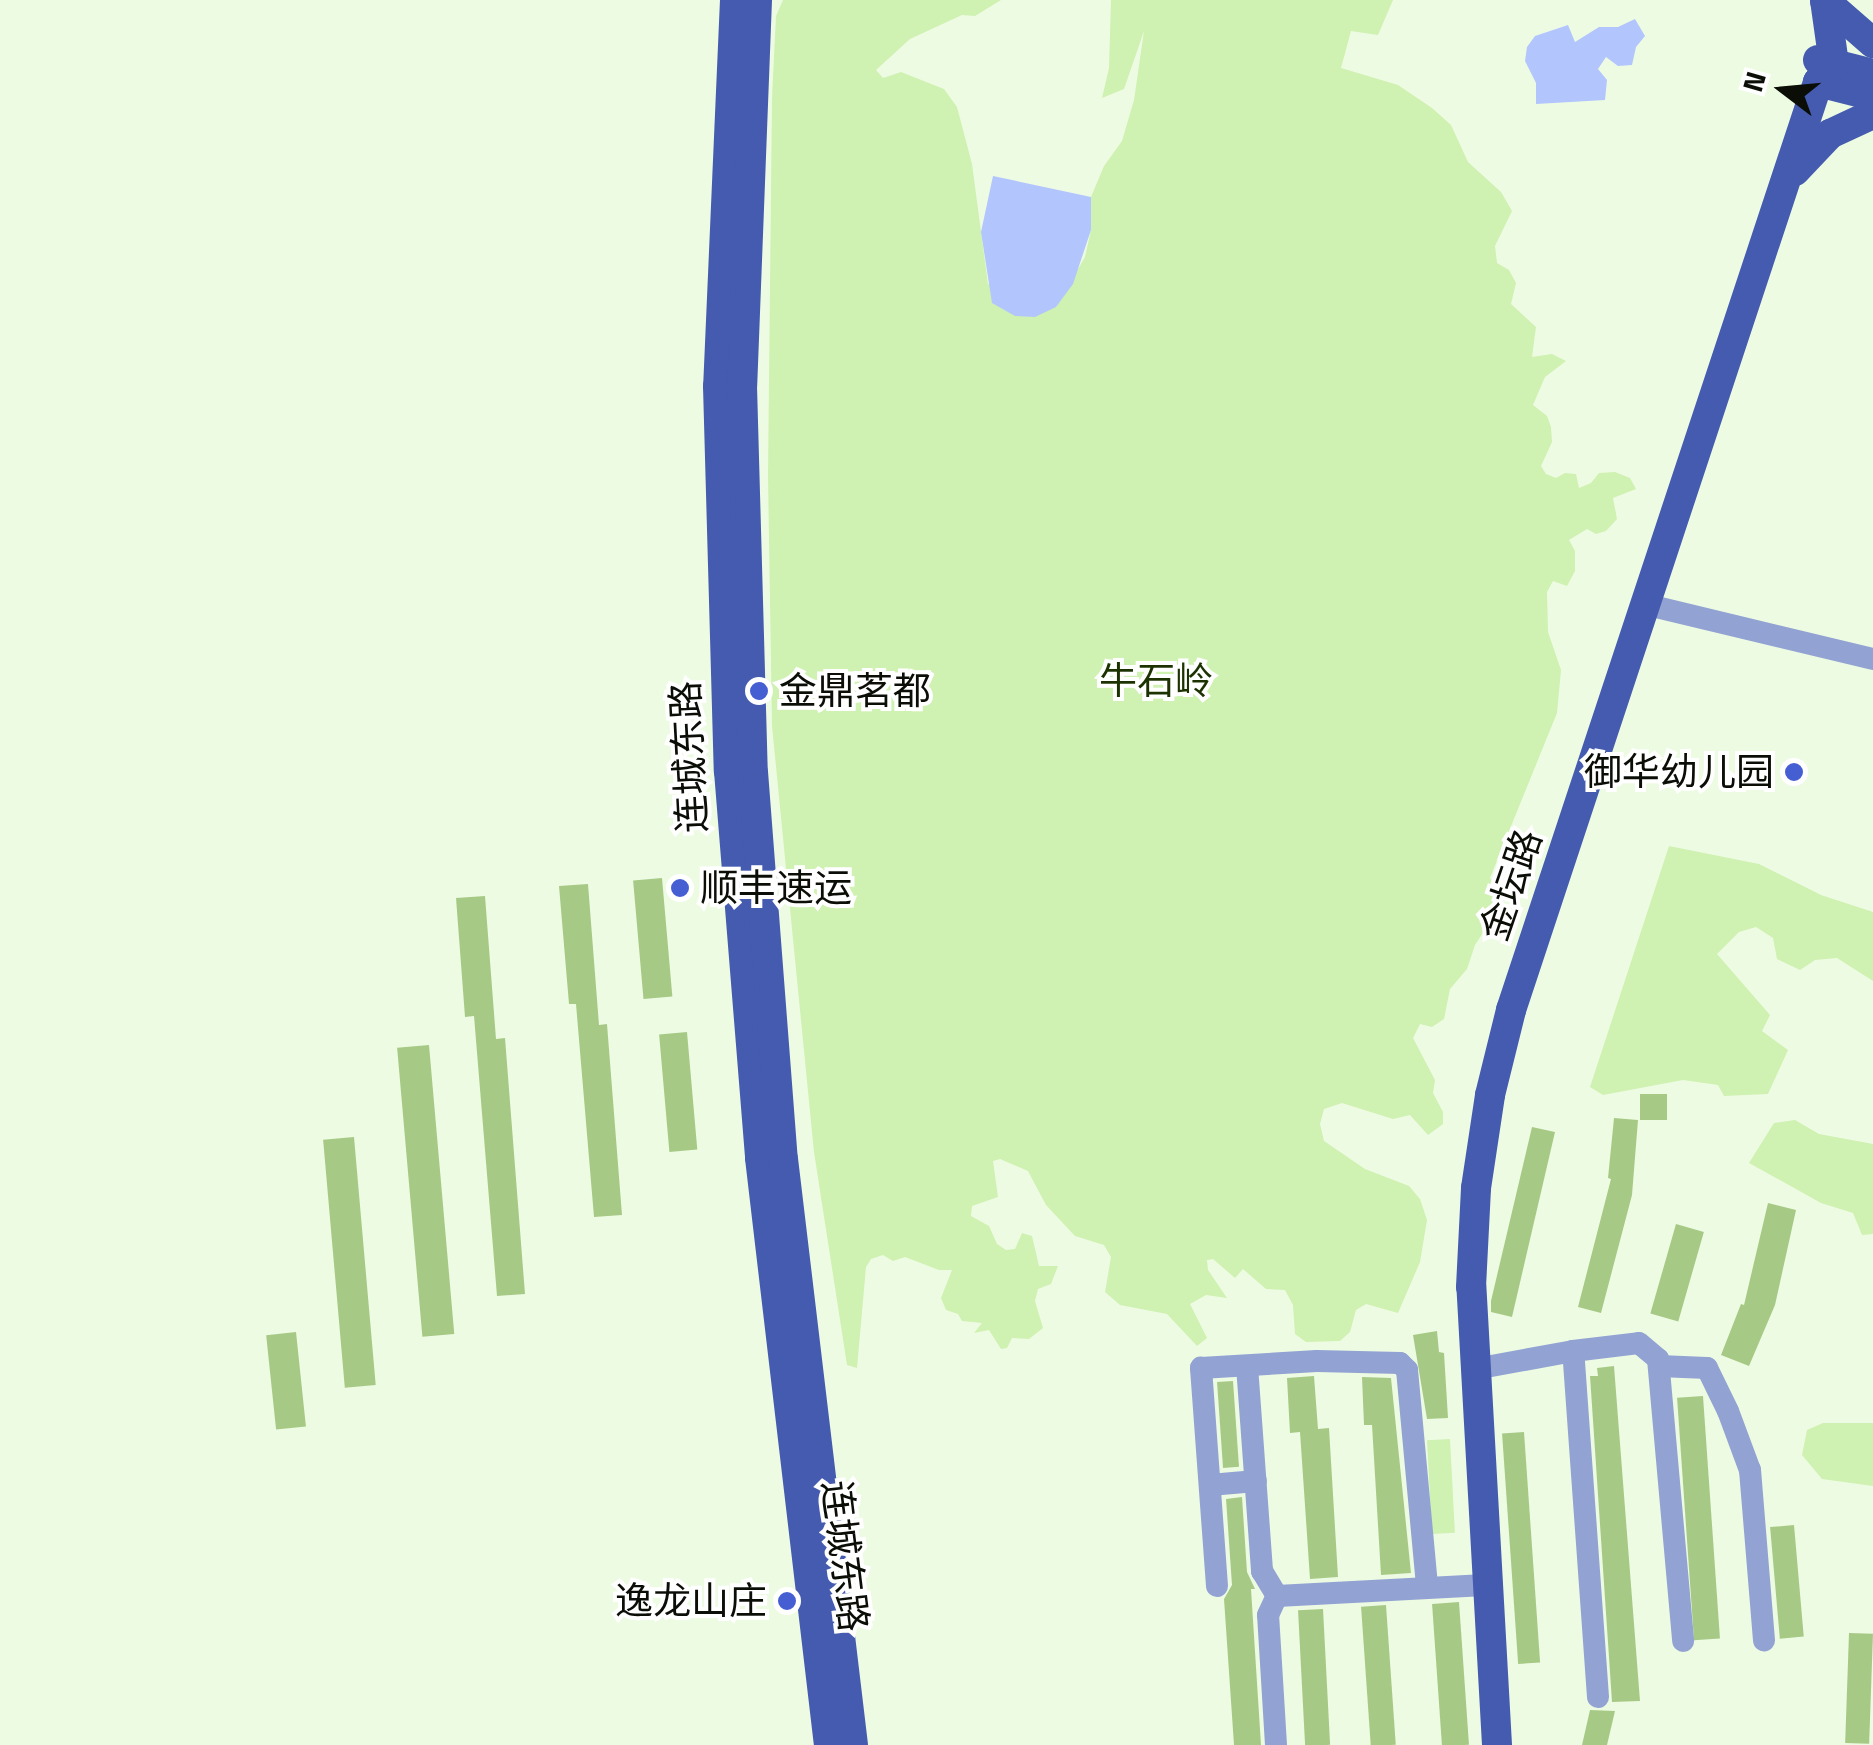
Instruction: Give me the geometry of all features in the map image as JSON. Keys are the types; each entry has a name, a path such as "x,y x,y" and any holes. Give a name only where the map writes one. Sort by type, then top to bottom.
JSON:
{"main road":[{"name":"连城东路","path":"735,0 718,386 729,771 760,1158 829,1745"},
{"name":"连城东路","path":"757,0 742,386 752,772 783,1159 853,1745"},
{"name":"金坛路","path":"1808,0 1822,68"},
{"name":"金坛路","path":"1497,1745 1475,1368 1472,1238 1493,1081 1516,996 1822,68 1825,0"},
{"path":"1825,0 1873,43"},
{"path":"1822,68 1873,74"},
{"path":"1822,68 1873,96"},
{"path":"1784,191 1814,148 1848,123 1873,114"}],"street":[{"path":"1648,605 1873,659"},
{"path":"1475,1368 1640,1343 1658,1358 1683,1641"},
{"path":"1573,1352 1598,1697"},
{"path":"1217,1586 1201,1368 1318,1361 1400,1364 1407,1370 1427,1587"},
{"path":"1247,1366 1262,1571 1276,1596"},
{"path":"1659,1366 1707,1368 1728,1411 1750,1470 1764,1640"},
{"path":"1210,1485 1256,1481"},
{"path":"1276,1596 1490,1585"},
{"path":"1276,1596 1268,1615 1276,1745"}],"green space":[{"name":"牛石岭","path":"783,0 1001,0 975,16 962,15 910,39 876,70 883,78 901,72 944,89 957,107 972,164 988,284 1056,307 1085,257 1091,230 1091,197 1104,166 1122,141 1134,100 1144,31 1124,89 1102,98 1109,68 1111,0 1393,0 1378,35 1351,31 1341,68 1398,85 1432,108 1451,125 1468,162 1501,192 1512,211 1495,246 1497,263 1509,270 1516,283 1511,304 1536,327 1532,357 1552,354 1566,361 1545,377 1533,405 1547,416 1551,427 1552,442 1541,466 1546,474 1556,478 1565,473 1576,474 1579,488 1591,483 1599,473 1615,472 1630,478 1636,489 1613,498 1617,519 1606,531 1596,534 1587,529 1569,540 1575,551 1575,571 1567,586 1553,581 1547,592 1548,632 1561,670 1557,713 1490,878 1499,893 1494,916 1475,945 1467,969 1450,989 1444,1019 1432,1027 1420,1024 1413,1038 1435,1080 1433,1093 1443,1112 1443,1124 1428,1135 1410,1115 1393,1119 1342,1103 1324,1109 1320,1124 1324,1141 1365,1169 1409,1186 1420,1199 1427,1220 1420,1262 1398,1313 1366,1304 1356,1310 1350,1332 1340,1341 1306,1342 1295,1334 1293,1305 1285,1290 1266,1289 1243,1269 1235,1278 1213,1259 1207,1260 1208,1270 1227,1298 1206,1295 1190,1304 1207,1338 1197,1346 1167,1314 1120,1305 1105,1292 1111,1257 1104,1245 1075,1236 1046,1205 1028,1171 1000,1159 993,1161 998,1197 972,1206 971,1216 989,1226 997,1244 1006,1250 1015,1249 1022,1233 1032,1236 1039,1266 1058,1266 1051,1284 1038,1289 1035,1301 1043,1328 1029,1339 1012,1338 1007,1348 1001,1349 989,1330 974,1333 982,1323 962,1321 958,1314 946,1310 941,1298 952,1270 939,1270 905,1257 893,1261 883,1255 871,1259 866,1267 857,1368 847,1365 814,1152 772,726 768,475 772,98 776,16"},
{"path":"1669,846 1759,864 1821,895 1873,912 1873,981 1837,958 1815,960 1800,970 1777,959 1773,938 1756,927 1739,932 1717,954 1770,1015 1762,1031 1788,1050 1768,1094 1724,1096 1718,1085 1683,1080 1603,1095 1590,1087"},
{"path":"1795,1120 1819,1134 1873,1144 1873,1234 1862,1235 1853,1213 1821,1203 1749,1163 1774,1123"},
{"path":"1823,1423 1873,1423 1873,1486 1822,1479 1802,1455 1807,1430"},
{"path":"1450,1439 1455,1533 1432,1534 1427,1440"}],"water":[{"path":"1635,19 1645,36 1636,47 1632,65 1618,66 1606,57 1598,69 1607,80 1605,100 1536,104 1536,83 1525,61 1527,47 1535,36 1568,25 1575,42 1599,27 1618,27"},
{"path":"993,176 1091,197 1091,230 1073,284 1056,307 1035,317 1015,316 992,303 981,232"}],"building":[{"path":"662,878 672,997 643,999 633,881"},
{"path":"588,884 599,1025 607,1024 622,1215 594,1217 576,1004 569,1004 559,886"},
{"path":"485,896 496,1039 505,1038 525,1294 497,1296 474,1016 465,1017 456,898"},
{"path":"687,1032 697,1150 669,1152 659,1034"},
{"path":"429,1045 454,1334 422,1337 397,1048"},
{"path":"1640,1094 1667,1094 1667,1120 1640,1120"},
{"path":"1614,1118 1638,1120 1632,1195 1601,1313 1578,1307 1611,1179 1608,1178"},
{"path":"1532,1127 1555,1132 1512,1317 1491,1312 1491,1301"},
{"path":"354,1137 376,1385 345,1388 323,1140"},
{"path":"1768,1203 1796,1210 1775,1305 1749,1366 1721,1355 1741,1304 1744,1305"},
{"path":"1676,1224 1704,1232 1678,1321 1650,1313"},
{"path":"1437,1331 1439,1352 1444,1353 1448,1418 1427,1419 1413,1335"},
{"path":"296,1332 306,1426 276,1430 266,1335"},
{"path":"1614,1366 1640,1701 1612,1702 1590,1376 1598,1376 1597,1368"},
{"path":"1314,1376 1318,1429 1329,1428 1338,1577 1310,1579 1300,1432 1290,1433 1287,1378"},
{"path":"1362,1377 1391,1378 1411,1573 1381,1575 1372,1425 1364,1425"},
{"path":"1233,1381 1239,1467 1223,1468 1217,1382"},
{"path":"1703,1396 1720,1638 1694,1640 1677,1398"},
{"path":"1524,1432 1540,1662 1518,1664 1502,1434"},
{"path":"1242,1497 1247,1572 1255,1589 1251,1589 1261,1745 1234,1745 1224,1599 1232,1585 1226,1499"},
{"path":"1794,1525 1804,1637 1780,1639 1770,1527"},
{"path":"1459,1602 1469,1745 1442,1745 1432,1604"},
{"path":"1386,1605 1396,1745 1371,1745 1361,1607"},
{"path":"1323,1609 1330,1745 1305,1745 1298,1610"},
{"path":"1849,1633 1873,1634 1869,1744 1845,1743"},
{"path":"1590,1710 1615,1711 1607,1745 1582,1745"}],"place":[{"name":"金鼎茗都","path":"759,691"},
{"name":"御华幼儿园","path":"1794,772"},
{"name":"顺丰速运","path":"680,888"},
{"name":"逸龙山庄","path":"787,1601"}]}
